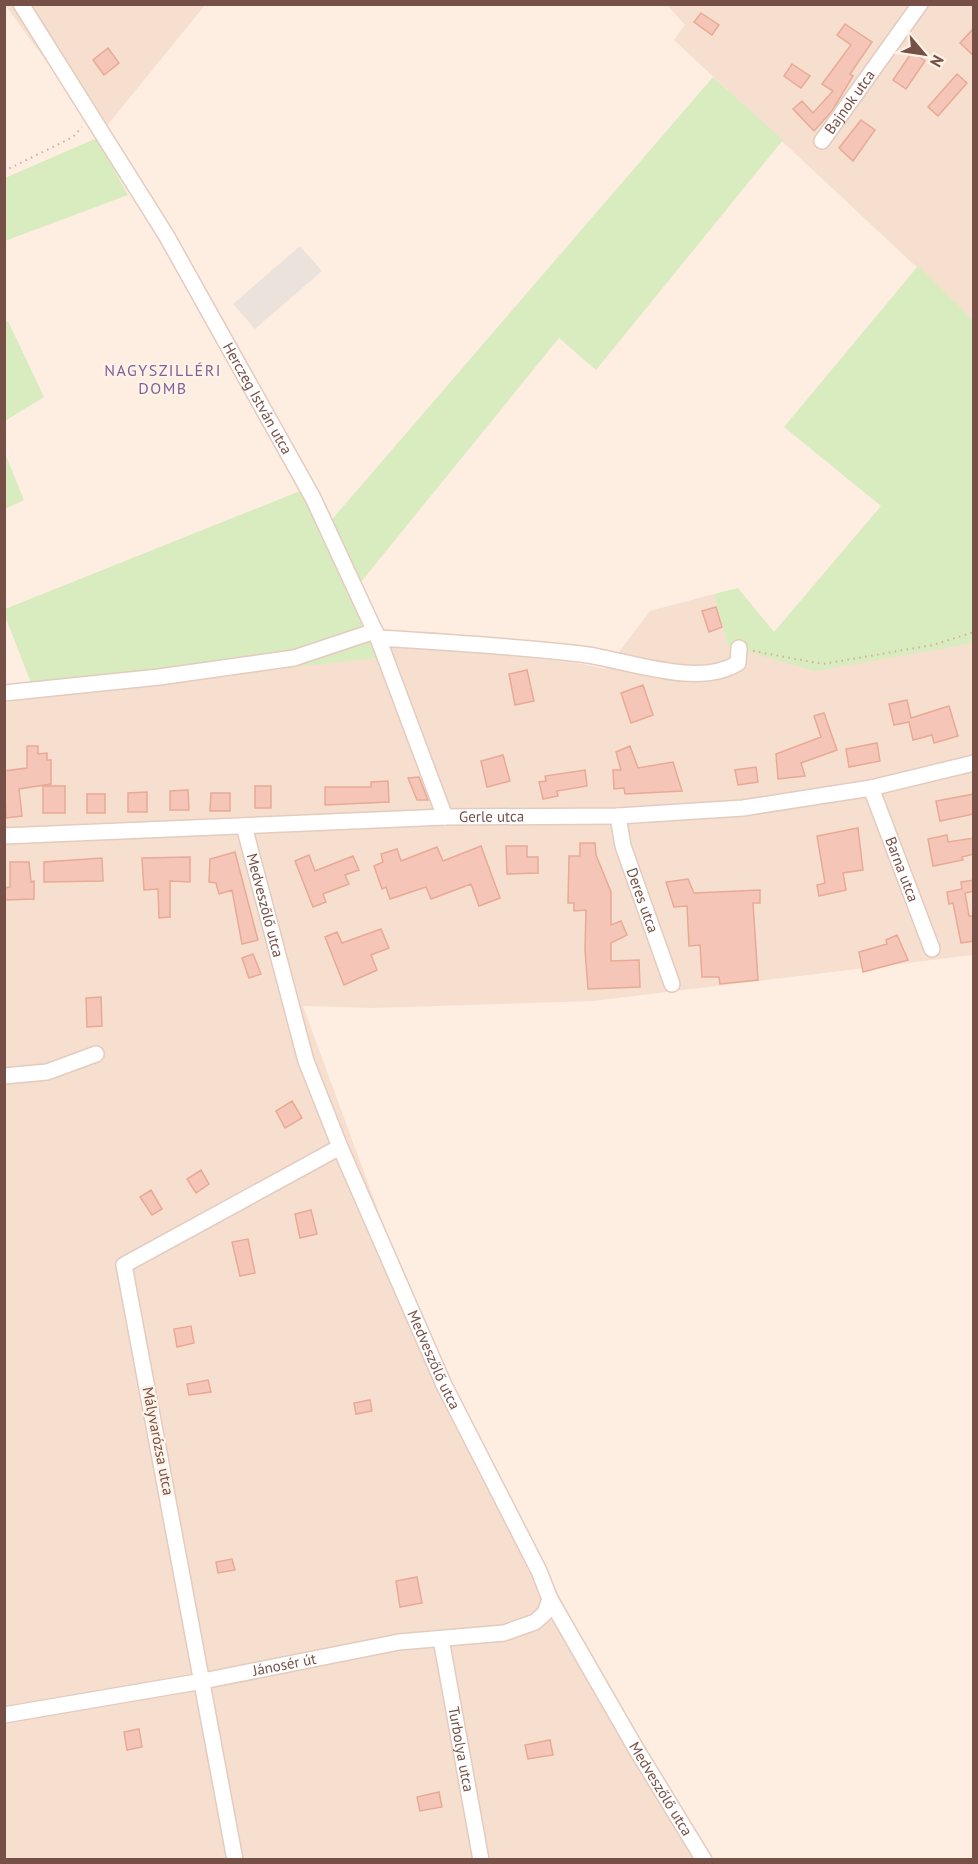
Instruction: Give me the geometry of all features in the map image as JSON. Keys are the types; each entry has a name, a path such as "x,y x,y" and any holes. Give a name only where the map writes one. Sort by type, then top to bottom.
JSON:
{"street":[{"name":"Herczeg István utca","path":"21,4 166,235 314,498 376,635 445,817"},
{"name":"Bajnok utca","path":"822,141 920,4"},
{"path":"4,693 159,677 294,658 376,635 584,654 629,666 672,671 726,671 738,663 739,648"},
{"name":"Gerle utca","path":"4,836 445,817 618,816 743,808 871,788 974,763"},
{"name":"Barna utca","path":"871,788 932,950"},
{"name":"Deres utca","path":"618,816 622,846 672,984"},
{"name":"Medveszőlő utca","path":"244,826 306,1061 340,1146 444,1385 550,1599 704,1860"},
{"path":"4,1076 47,1072 96,1054"},
{"name":"Mályvarózsa utca","path":"235,1860 124,1265 340,1146"},
{"name":"Jánosér út","path":"4,1715 203,1681 399,1642 519,1629 535,1622 545,1613 550,1599"},
{"name":"Turbolya utca","path":"441,1639 481,1860"}],"path":[{"path":"4,171 73,137 92,117"},
{"path":"739,648 823,664 933,645 974,632"}],"shaded area":[{"path":"5,5 205,5 97,138 55,73"},
{"path":"667,5 973,5 973,320 674,40 685,25"},
{"path":"300,246 322,271 255,329 233,304"},
{"path":"714,594 728,646 973,643 973,955 593,1001 372,1008 303,1006 386,1232 456,1400 698,1859 5,1860 5,702 389,646 459,650 577,663 606,669 650,611"}],"green space":[{"path":"713,77 783,140 596,370 559,338 361,582 393,656 36,696 5,616 5,609 300,491 322,531"},
{"path":"97,138 128,195 5,241 5,178"},
{"path":"918,266 973,320 973,643 815,671 728,646 714,594 738,588 774,632 881,506 784,427"},
{"path":"8,321 44,397 5,421 4,323"},
{"path":"4,451 24,500 5,509 4,509"}],"building":[{"path":"701,13 719,25 712,35 694,22"},
{"path":"845,24 872,42 850,74 853,76 832,111 814,131 793,109 802,101 813,113 833,91 822,84 851,45 837,35"},
{"path":"974,28 974,56 960,43"},
{"path":"108,48 119,63 104,75 93,60"},
{"path":"912,52 925,61 906,89 893,80"},
{"path":"792,64 810,76 801,88 784,76"},
{"path":"957,74 967,83 938,116 928,107"},
{"path":"861,120 875,130 853,161 839,148"},
{"path":"716,607 722,627 709,632 702,611"},
{"path":"527,670 534,701 515,705 509,674"},
{"path":"643,685 653,715 631,723 621,693"},
{"path":"907,700 911,718 949,706 958,736 934,743 932,735 913,740 909,722 894,725 889,704"},
{"path":"824,713 837,750 801,763 805,776 778,779 776,754 821,737 814,716"},
{"path":"877,743 880,761 849,767 846,749"},
{"path":"27,746 38,746 38,754 47,753 47,760 51,760 51,784 19,789 22,816 6,818 4,771 27,768"},
{"path":"630,746 638,768 673,762 682,791 625,794 624,788 614,789 613,770 621,770 616,752"},
{"path":"503,755 510,781 487,787 481,761"},
{"path":"756,767 758,782 738,785 735,770"},
{"path":"585,770 587,786 557,791 558,796 543,799 539,782 546,781 545,776"},
{"path":"419,777 428,800 417,800 408,778"},
{"path":"388,781 389,802 325,805 325,787 371,787 371,782"},
{"path":"43,786 65,786 65,813 43,813"},
{"path":"255,786 271,786 271,808 255,808"},
{"path":"188,790 189,810 170,810 170,791"},
{"path":"147,792 147,812 128,812 128,793"},
{"path":"211,793 230,793 230,811 210,811"},
{"path":"87,794 105,794 105,813 87,813"},
{"path":"974,794 974,814 940,821 936,801"},
{"path":"858,828 863,870 843,873 846,890 819,896 817,885 825,883 817,836"},
{"path":"947,835 948,842 974,838 974,854 962,857 963,860 933,866 928,839"},
{"path":"580,843 595,843 596,855 611,892 611,925 621,921 627,935 611,943 611,961 639,960 640,987 588,989 585,950 586,910 574,911 574,903 568,903 569,856 580,856"},
{"path":"481,846 500,898 479,906 471,884 431,899 426,887 390,899 386,887 382,889 374,866 383,862 381,854 397,849 401,861 437,847 443,861"},
{"path":"506,846 527,846 527,857 538,857 538,873 507,874"},
{"path":"235,852 258,940 242,944 232,890 219,894 216,883 209,882 210,859"},
{"path":"309,855 315,871 353,856 359,870 345,875 349,884 323,894 326,902 313,907 295,861"},
{"path":"190,857 190,882 170,881 170,917 159,918 158,889 144,890 142,858"},
{"path":"102,858 103,881 44,882 44,862"},
{"path":"10,862 29,862 31,882 34,881 34,899 4,900 4,888 10,887"},
{"path":"688,879 694,893 760,890 760,903 753,903 758,980 720,984 719,977 702,977 700,945 689,946 687,906 674,907 666,882"},
{"path":"974,880 974,891 965,893 969,916 974,916 974,941 961,943 953,903 949,904 947,892 962,889 961,882"},
{"path":"381,929 389,948 371,955 377,970 344,985 325,937 337,932 342,943"},
{"path":"897,935 908,960 863,972 859,952 887,944 886,940"},
{"path":"253,954 261,974 249,978 242,958"},
{"path":"101,997 102,1026 87,1027 86,998"},
{"path":"292,1101 302,1118 285,1128 276,1111"},
{"path":"201,1170 209,1184 196,1193 187,1179"},
{"path":"151,1190 162,1209 152,1215 140,1197"},
{"path":"311,1210 317,1234 300,1238 295,1214"},
{"path":"248,1239 255,1273 240,1276 232,1242"},
{"path":"191,1326 194,1343 177,1347 174,1329"},
{"path":"208,1380 211,1392 189,1395 187,1384"},
{"path":"370,1400 372,1411 356,1414 354,1403"},
{"path":"232,1559 235,1570 218,1573 216,1562"},
{"path":"417,1577 422,1603 400,1607 396,1581"},
{"path":"139,1729 142,1747 127,1750 124,1732"},
{"path":"550,1740 553,1755 528,1759 525,1745"},
{"path":"439,1792 442,1807 420,1811 417,1797"}],"district":[{"name":"NAGYSZILLÉRI DOMB","path":"163,379"}]}
